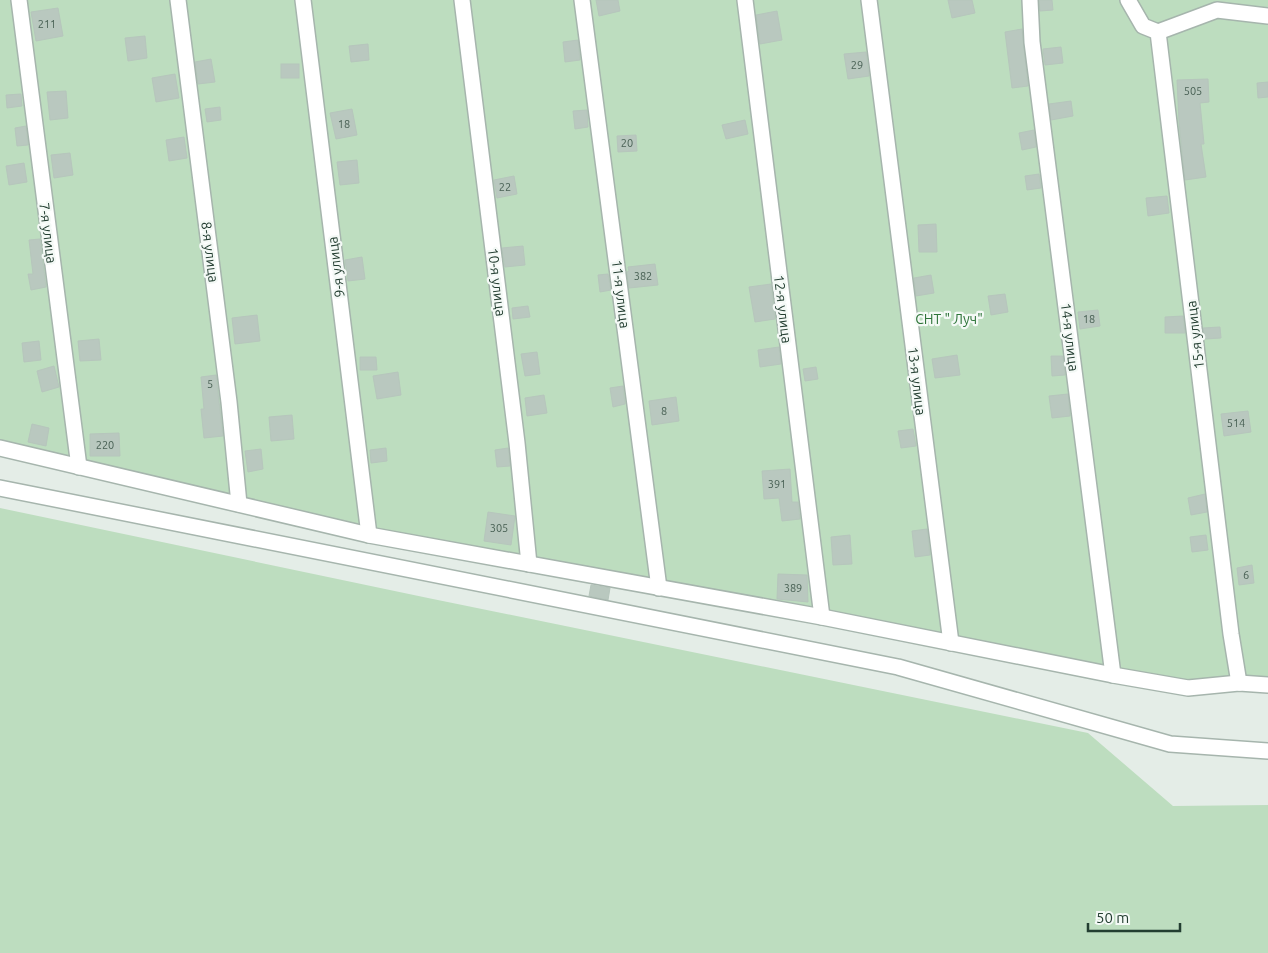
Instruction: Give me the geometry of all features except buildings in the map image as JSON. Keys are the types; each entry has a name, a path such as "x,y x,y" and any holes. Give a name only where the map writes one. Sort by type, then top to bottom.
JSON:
{"street":[{"name":"7-я улица","path":"19,0 79,467"},
{"name":"8-я улица","path":"178,0 229,402 239,504"},
{"name":"9-я улица","path":"304,0 369,535"},
{"name":"10-я улица","path":"462,0 517,443 529,564"},
{"name":"11-я улица","path":"582,0 659,588"},
{"name":"12-я улица","path":"745,0 822,617"},
{"name":"13-я улица","path":"869,0 951,643"},
{"name":"14-я улица","path":"1030,0 1032,42 1113,674"},
{"path":"1128,0 1143,26 1158,32 1217,10 1268,16"},
{"name":"15-я улица","path":"1158,32 1230,624 1239,683"},
{"path":"0,448 369,535 822,617 1188,688 1239,683 1268,686"},
{"path":"0,488 898,667 1170,744 1268,751"}],"green space":[{"name":"СНТ \" Луч\"","path":"0,0 1268,0 1268,688 1193,692 368,535 0,454"},
{"path":"0,508 1088,733 1173,806 1268,805 1268,953 0,953"}]}
